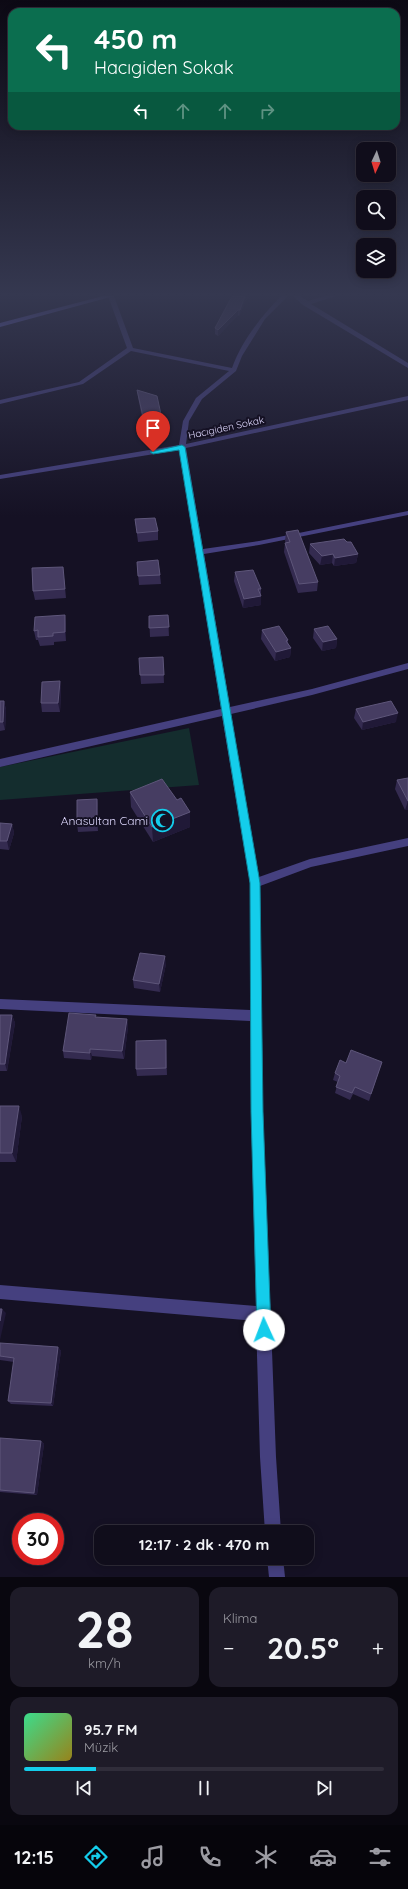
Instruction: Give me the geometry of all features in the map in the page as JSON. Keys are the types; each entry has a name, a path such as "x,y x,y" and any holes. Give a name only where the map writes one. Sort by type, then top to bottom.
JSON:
{"street":[{"path":"0,402 81,383 100,370"},
{"path":"234,370 199,398 186,421 182,447 255,883 257,1112 268,1457 273,1525"},
{"name":"Hacıgiden Sokak","path":"0,477 182,447 408,398"},
{"path":"200,552 259,543 408,513"},
{"path":"0,763 312,692 408,666"},
{"path":"255,883 310,863 408,842"},
{"path":"0,1004 256,1016"},
{"path":"0,1292 264,1314"},
{"path":"275,1565 276,1577"}],"green space":[{"path":"189,728 199,785 0,800 0,767"}],"building":[{"path":"137,390 157,396 162,419 144,421"},
{"path":"155,518 158,531 137,533 135,519"},
{"path":"298,530 318,582 299,584 285,543 290,542 286,532"},
{"path":"344,539 347,542 351,542 358,554 335,558 333,554 322,556 310,544"},
{"path":"158,560 160,575 138,576 137,562"},
{"path":"63,567 65,589 33,591 32,568"},
{"path":"253,570 261,589 258,589 261,596 244,599 235,572"},
{"path":"65,615 65,632 53,633 53,636 38,637 38,630 34,631 35,617"},
{"path":"168,615 169,627 149,628 149,616"},
{"path":"279,626 291,648 276,652 262,630"},
{"path":"328,626 337,639 323,642 314,629"},
{"path":"163,657 164,675 140,675 139,658"},
{"path":"60,681 58,703 41,703 42,682"},
{"path":"0,701 4,701 3,722 0,722"},
{"path":"391,701 398,713 363,722 356,709"},
{"path":"408,778 408,801 397,780"},
{"path":"162,779 177,800 181,798 190,812 152,827 130,792"},
{"path":"97,799 97,823 77,824 77,800"},
{"path":"0,823 12,824 7,841 0,841"},
{"path":"140,953 165,956 159,984 133,980"},
{"path":"69,1013 96,1015 95,1017 127,1019 122,1051 90,1049 90,1053 63,1051"},
{"path":"0,1015 12,1015 5,1064 0,1064"},
{"path":"166,1040 166,1068 136,1069 136,1041"},
{"path":"351,1050 382,1062 371,1094 355,1087 352,1093 336,1087 340,1076 335,1073 340,1060 346,1063"},
{"path":"0,1106 19,1106 12,1153 0,1153"},
{"path":"0,1309 2,1309 0,1321"},
{"path":"0,1343 58,1347 51,1403 8,1401 14,1358 0,1356"},
{"path":"0,1438 41,1441 34,1493 0,1490"}],"place":[{"name":"Anasultan Cami","path":"163,821"}],"route":[{"path":"153,452 182,447 255,883 257,1112 264,1330"}]}
